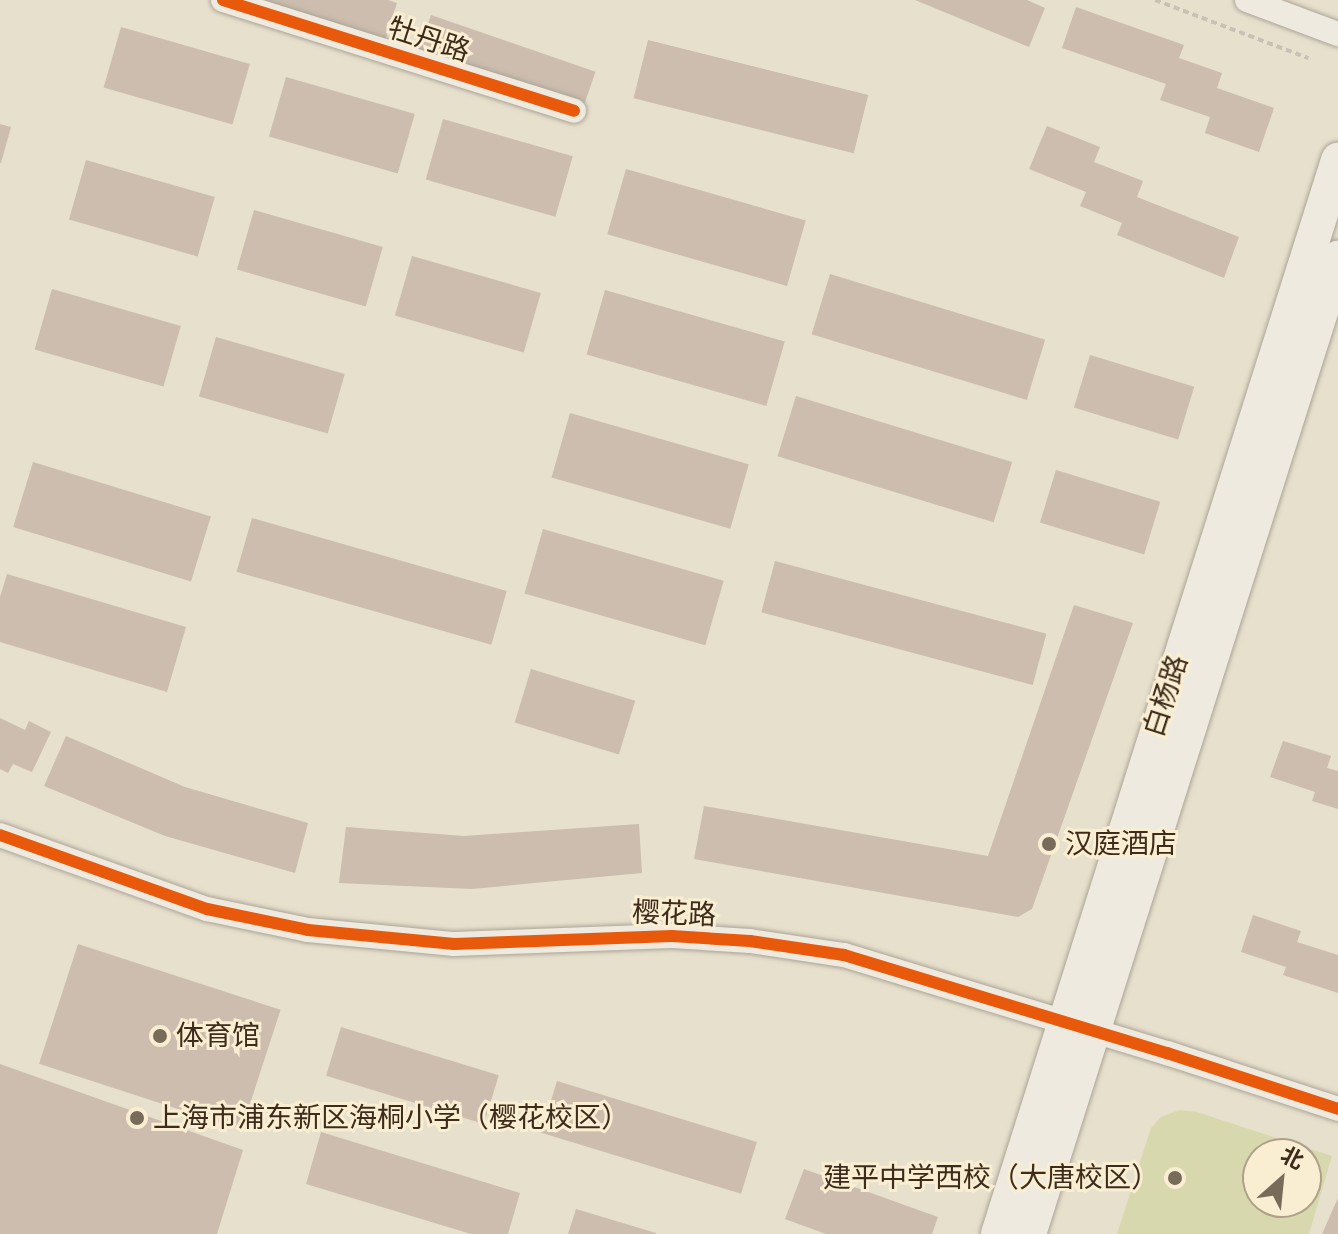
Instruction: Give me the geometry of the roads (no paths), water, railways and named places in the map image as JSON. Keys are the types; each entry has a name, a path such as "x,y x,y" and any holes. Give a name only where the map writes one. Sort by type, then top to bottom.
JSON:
{"main road":[{"name":"白杨路","path":"1029,1234 1078,1025 1338,160"},
{"name":"白杨路","path":"998,1234 1078,1025 1338,258"}],"street":[{"name":"牡丹路","path":"223,0 574,111"},
{"path":"1247,0 1338,34"},
{"name":"樱花路","path":"0,835 207,909 308,930 454,944 595,936 750,941 844,955 1078,1025 1338,1109"}],"place":[{"name":"汉庭酒店","path":"1049,844"},
{"name":"体育馆","path":"160,1036"},
{"name":"上海市浦东新区海桐小学（樱花校区）","path":"137,1118"},
{"name":"建平中学西校（大唐校区）","path":"1175,1178"}]}
